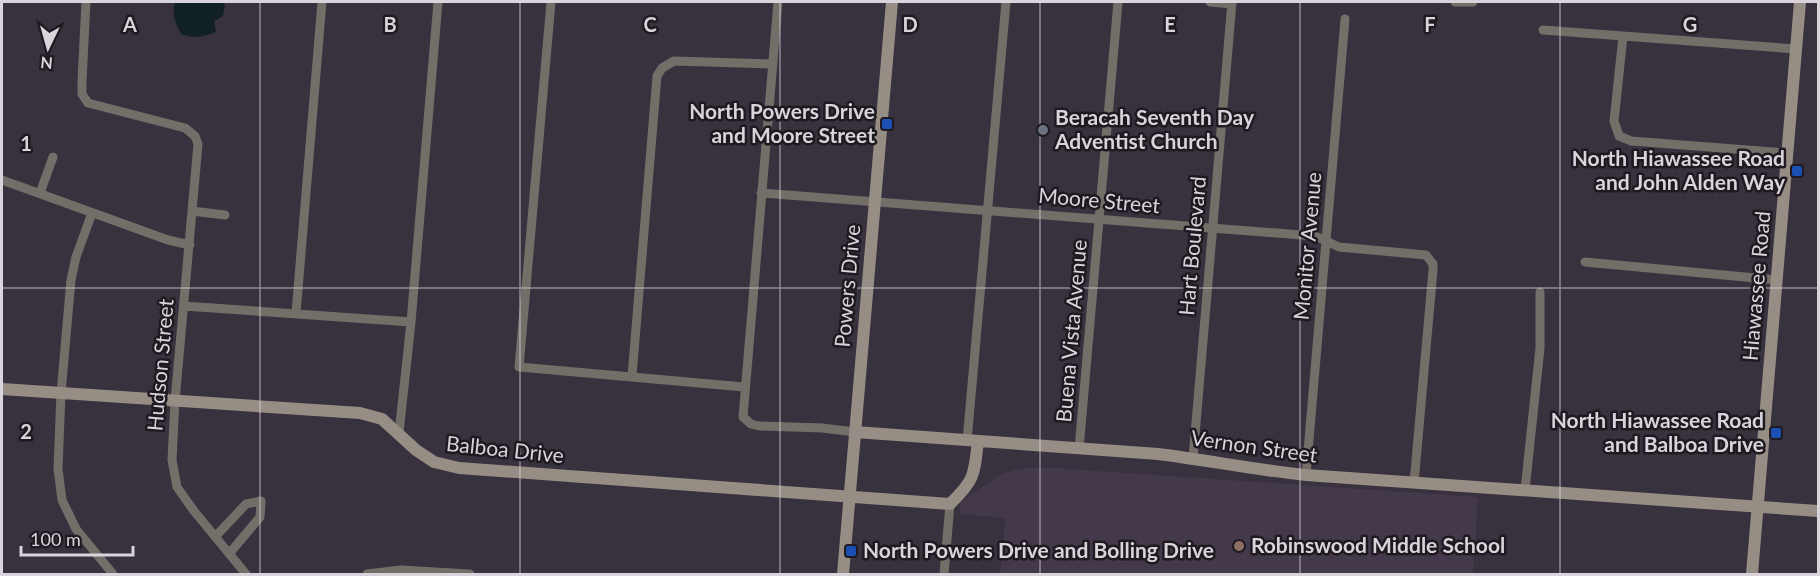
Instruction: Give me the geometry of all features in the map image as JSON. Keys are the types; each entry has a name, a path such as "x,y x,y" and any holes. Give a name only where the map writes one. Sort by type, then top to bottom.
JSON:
{"street":[{"name":"Hudson Street","path":"86,2 82,94 88,103 178,126 195,136 198,150 175,401 172,460 177,487 246,574"},
{"path":"296,313 322,2"},
{"path":"399,433 411,322 438,2"},
{"path":"551,2 519,367 744,387 778,2"},
{"name":"Powers Drive","path":"843,574 892,2"},
{"path":"944,574 950,504 964,490 973,476 972,441 988,210 1006,2"},
{"name":"Buena Vista Avenue","path":"1079,449 1118,2"},
{"path":"1210,2 1232,3"},
{"path":"1455,2 1473,2"},
{"name":"Hiawassee Road","path":"1752,574 1800,2"},
{"name":"Hart Boulevard","path":"1193,458 1232,3"},
{"name":"Monitor Avenue","path":"1306,475 1345,19"},
{"path":"1543,30 1796,49"},
{"path":"1623,36 1614,121 1619,136 1631,141 1787,153"},
{"path":"632,376 657,76 662,68 674,61 773,64"},
{"path":"40,193 53,156"},
{"path":"2,180 168,240 190,245"},
{"name":"Moore Street","path":"761,193 1315,236 1339,247 1420,254 1431,258 1433,270 1414,483"},
{"path":"192,211 225,214"},
{"path":"92,213 76,256 71,280 57,469 62,500 76,529 113,574"},
{"path":"1585,262 1777,279"},
{"path":"1525,490 1540,348 1540,292"},
{"path":"184,306 411,322"},
{"name":"Vernon Street","path":"744,387 742,411 747,421 759,426 822,428 1193,458 1243,468 1306,475 1758,506"},
{"name":"Balboa Drive","path":"2,389 360,413 382,419 416,450 434,462 459,468 950,504"},
{"path":"215,537 246,504 261,501 260,517 229,554"},
{"path":"1758,506 1818,511"},
{"path":"367,574 401,570 470,574"}],"shaded area":[{"path":"175,2 223,2 225,5 223,16 214,21 216,32 198,37 181,34 174,14"},
{"name":"Robinswood Middle School","path":"1039,467 1478,497 1473,574 1000,574 1005,518 960,514 960,502 1002,474"}],"place":[{"name":"North Powers Drive and Moore Street","path":"887,124"},
{"name":"Beracah Seventh Day Adventist Church","path":"1043,130"},
{"name":"North Hiawassee Road and John Alden Way","path":"1797,171"},
{"name":"North Hiawassee Road and Balboa Drive","path":"1776,433"},
{"name":"Robinswood Middle School","path":"1239,546"},
{"name":"North Powers Drive and Bolling Drive","path":"851,551"}]}
